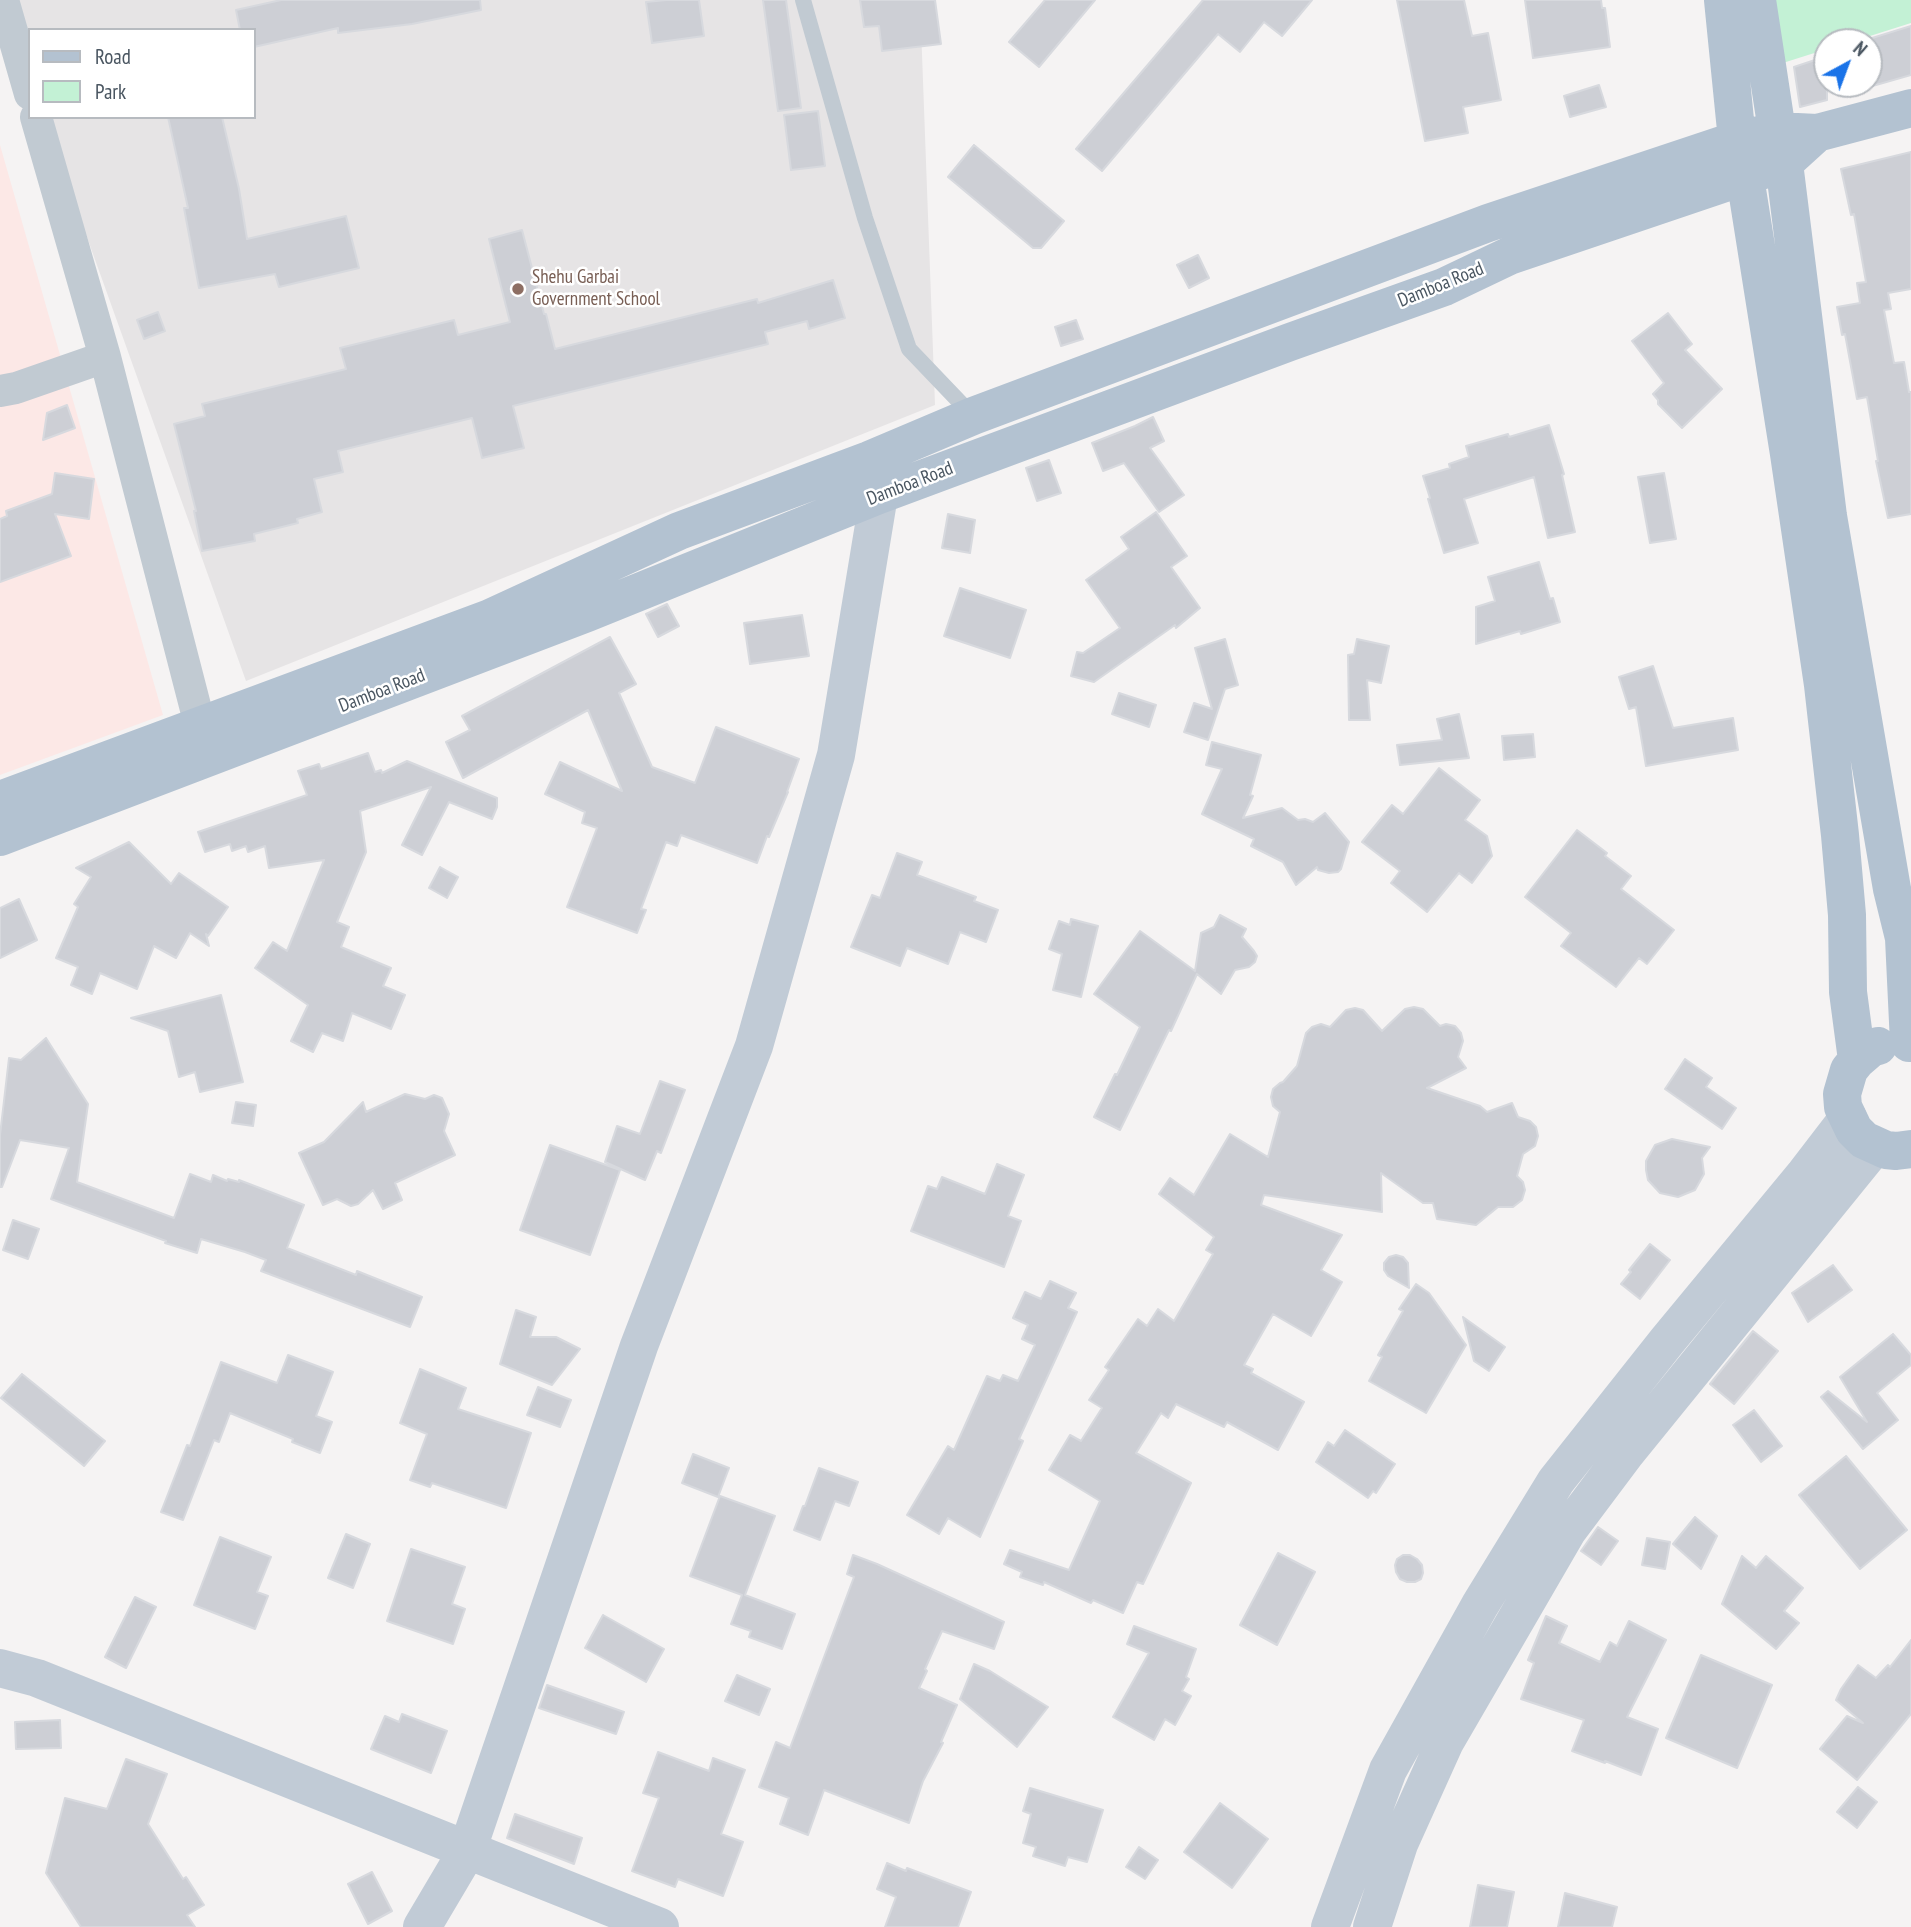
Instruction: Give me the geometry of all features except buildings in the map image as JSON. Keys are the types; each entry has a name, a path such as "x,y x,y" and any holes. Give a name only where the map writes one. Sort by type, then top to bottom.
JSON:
{"main road":[{"path":"1723,0 1737,140 1789,454 1823,685 1841,848 1847,915 1848,992 1857,1060"},
{"path":"1757,0 1780,147 1828,516 1890,877 1908,941 1910,1043 1889,1042 1871,1048 1857,1060 1849,1070 1842,1094 1843,1107 1854,1130 1864,1140 1901,1152"},
{"name":"Damboa Road","path":"0,837 207,740 490,618 679,531 874,478 1290,342 1444,287 1509,256 1745,177 1780,147 1817,133 1911,108"},
{"name":"Damboa Road","path":"874,478 973,416 1488,223 1737,140 1780,147"},
{"name":"Damboa Road","path":"0,800 207,740"}],"street":[{"path":"3,0 28,87"},
{"path":"37,119 105,357 207,740"},
{"path":"0,391 105,357"},
{"path":"422,1927 467,1852 639,1346 754,1046 836,755 874,478"},
{"path":"1330,1927 1388,1770 1480,1605 1556,1481 1848,1118"},
{"path":"1372,1927 1399,1844 1445,1742 1568,1530 1625,1454 1901,1152"},
{"path":"0,1668 37,1678 660,1927"}],"lane":[{"path":"803,0 865,218 909,349 973,416"}],"shaded area":[{"name":"Shehu Garbai Government School","path":"17,0 920,0 935,405 246,681 64,173 50,119 256,119 256,28 28,28 28,41"},
{"path":"0,145 163,715 0,775"}],"green space":[{"path":"1759,0 1911,0 1911,23 1883,32 1883,28 1813,28 1813,53 1767,68"}],"place":[{"name":"Shehu Garbai Government School","path":"518,289"}]}
